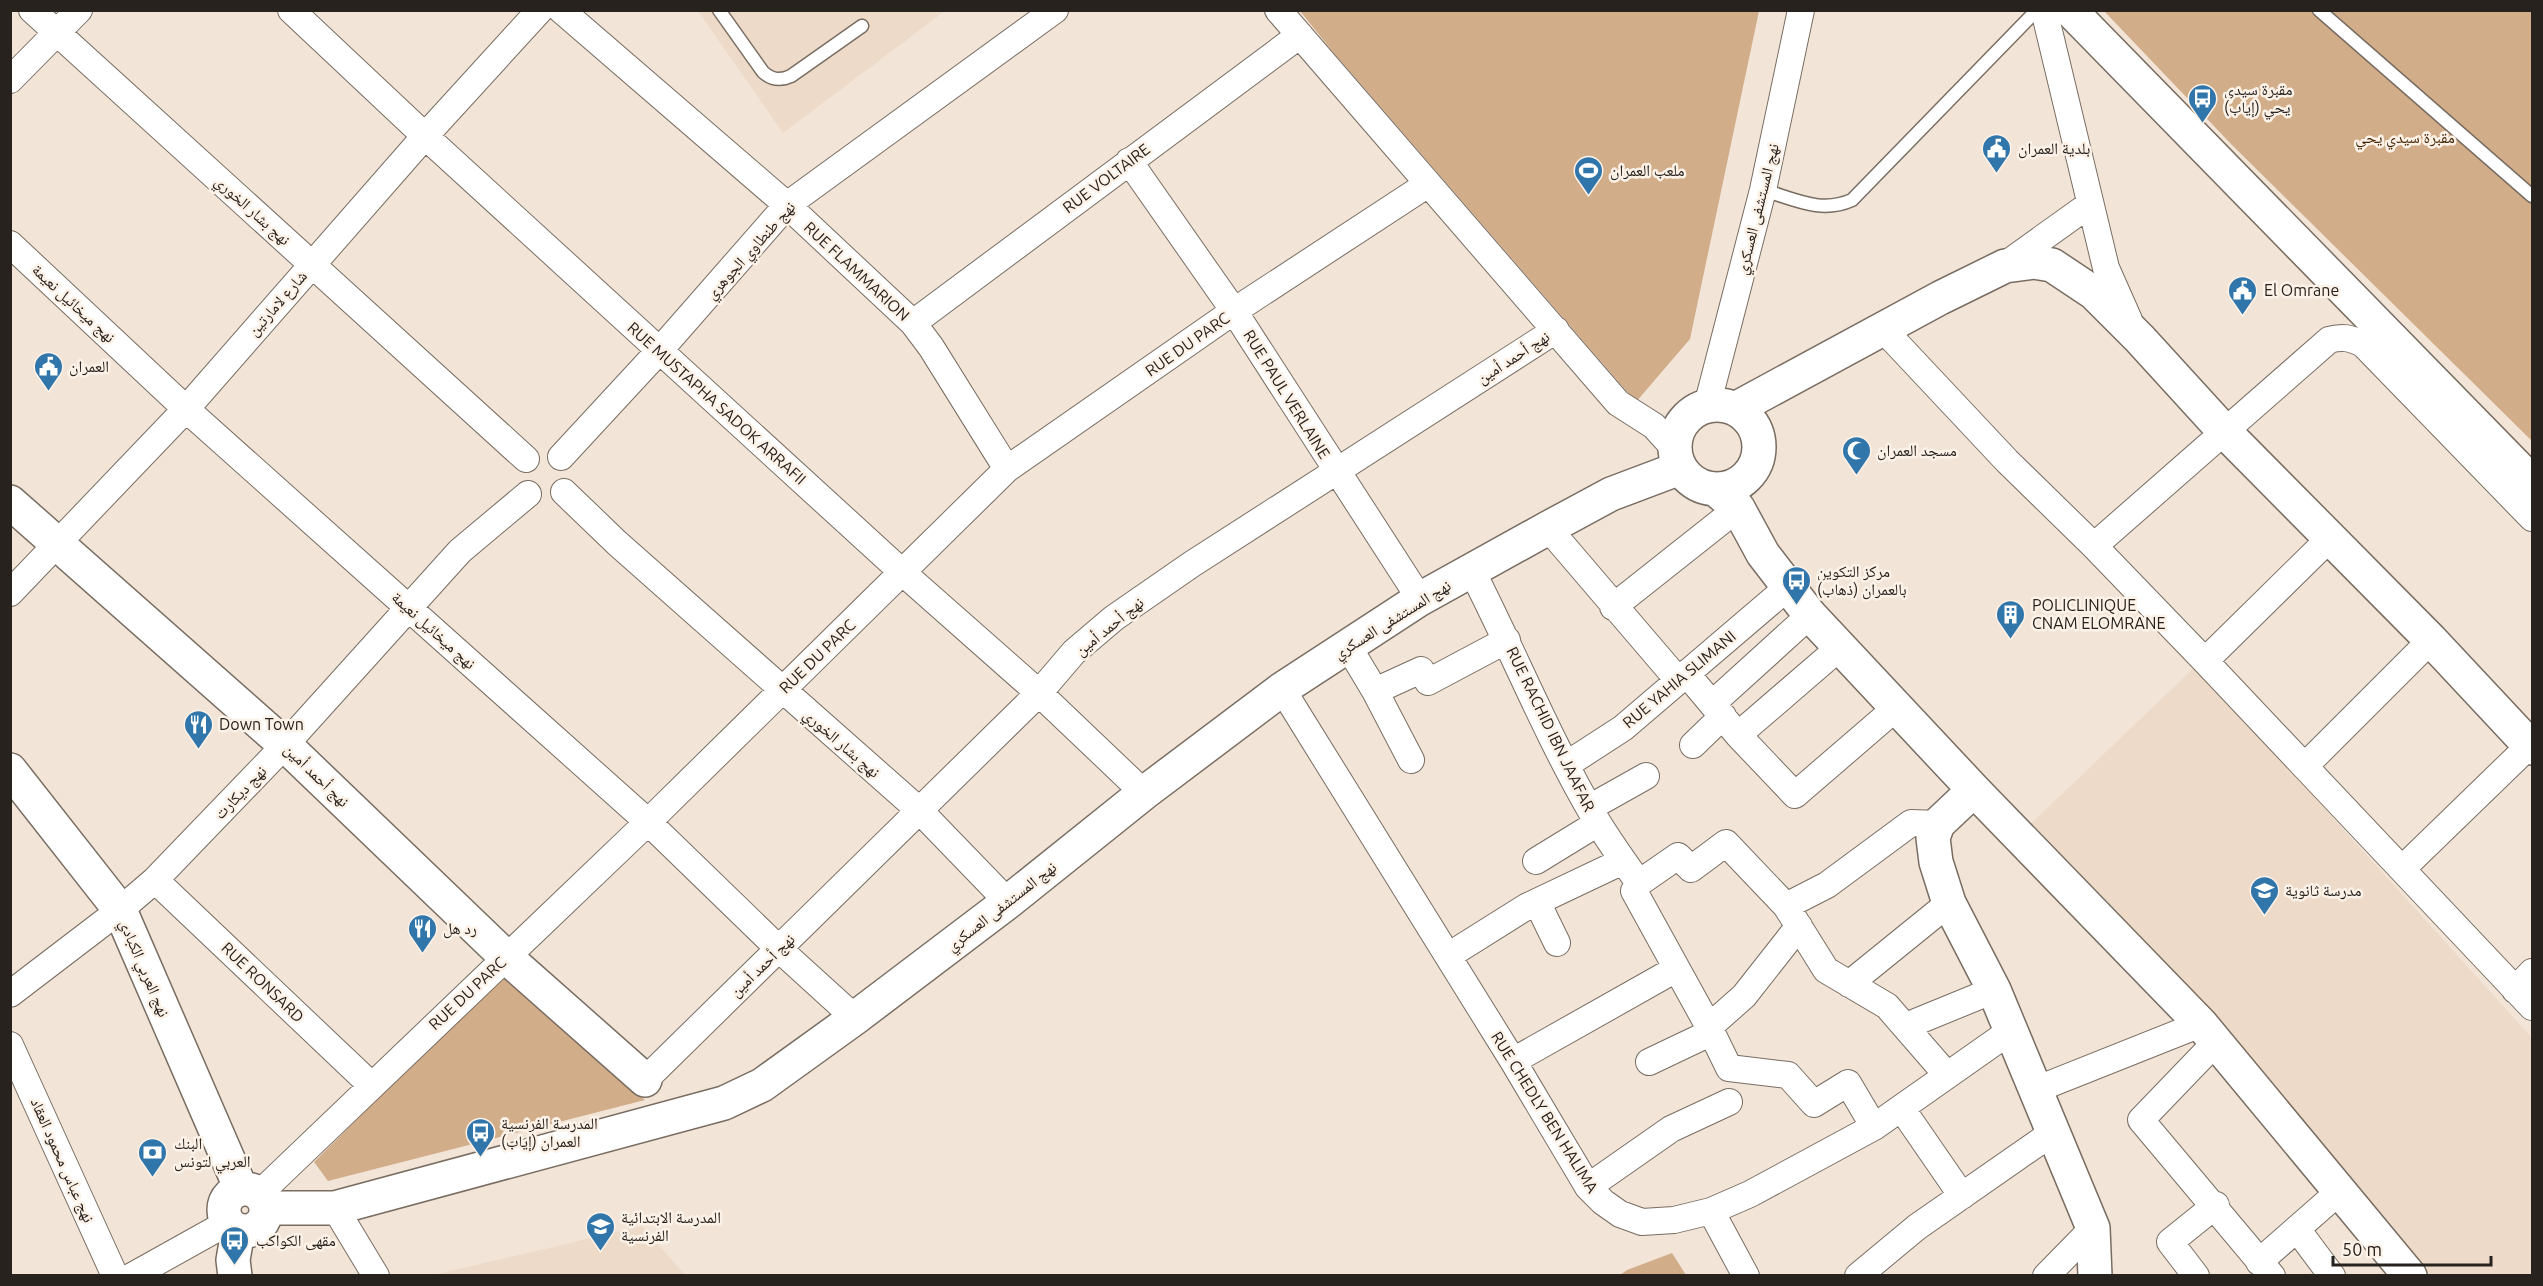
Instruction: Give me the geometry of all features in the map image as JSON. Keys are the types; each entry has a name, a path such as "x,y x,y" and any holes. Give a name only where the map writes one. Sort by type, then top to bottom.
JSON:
{"street":[{"name":"نهج بشار الخوري","path":"32,10 526,459"},
{"path":"10,80 79,10"},
{"name":"RUE MUSTAPHA SADOK ARRAFII","path":"291,10 425,136 902,572 1039,693 1144,793"},
{"name":"شارع لامارتين","path":"10,593 186,409 311,263 540,10"},
{"name":"RUE FLAMMARION","path":"561,10 787,205 913,323 931,347 1007,469"},
{"name":"نهج طنطاوي الجوهري","path":"561,457 660,350 787,205 1055,10"},
{"path":"1278,10 1618,402 1654,426 1688,478 1726,499 1787,588 1839,648 2209,1033 2410,1275"},
{"name":"نهج المستشفى العسكري","path":"1721,407 1763,189 1801,10"},
{"path":"2044,10 2106,268 2121,305 2140,339"},
{"path":"2070,10 2532,482"},
{"name":"RUE VOLTAIRE","path":"913,323 1300,35"},
{"name":"RUE PAUL VERLAINE","path":"1129,161 1234,311 1420,599"},
{"name":"RUE DU PARC","path":"255,1197 648,822 1007,469 1234,311 1428,184"},
{"path":"1677,458 1676,434 1683,421 1694,411 1721,407 1883,329 2005,266 2090,204"},
{"name":"نهج ميخائيل نعيمة","path":"10,244 186,409 648,822 779,949 855,1018"},
{"path":"2005,266 2034,262 2052,265 2094,293 2140,339 2224,431 2431,640 2532,746 2403,868"},
{"path":"1883,329 2007,461 2094,546 2403,868 2527,990"},
{"name":"نهج أحمد أمين","path":"10,502 285,745 506,957 645,1080 1039,693 1074,652 1114,618 1192,564 1556,330"},
{"path":"2094,546 2329,340 2340,337 2363,344 2532,518"},
{"path":"1613,607 1726,499 1731,487 1745,478 1755,465 1759,449 1757,433 1748,419 1721,407"},
{"path":"543,451 553,452 561,457 567,465 569,474 564,492 546,500 528,494 520,476 526,459 534,453 543,451"},
{"name":"نهج المستشفى العسكري","path":"255,1197 336,1208 724,1103 762,1085 1008,902 1144,793 1282,689 1420,599 1677,458"},
{"name":"نهج بشار الخوري","path":"564,492 617,543 920,811 1008,902"},
{"name":"نهج ديكارت","path":"10,994 120,910 155,880 285,745 460,551 528,494"},
{"path":"1548,528 1613,607 1724,718 1795,795 1897,707"},
{"path":"2205,661 2330,538"},
{"name":"RUE RACHID IBN JAAFAR","path":"1472,571 1566,765 1593,815 1639,884"},
{"name":"RUE YAHIA SLIMANI","path":"1566,765 1623,728 1787,588"},
{"path":"1693,745 1724,718 1810,615"},
{"path":"1375,691 1421,670 1428,682 1507,640"},
{"path":"2305,766 2431,640"},
{"path":"1348,646 1375,691 1411,760"},
{"path":"1724,718 1839,648"},
{"name":"RUE CHEDLY BEN HALIMA","path":"1282,689 1588,1186 1603,1202 1620,1214 1642,1222 1674,1220 1711,1211 1750,1194 1874,1127 2010,1032"},
{"name":"نهج العربي الكبادي","path":"10,770 120,910 255,1197"},
{"path":"1536,861 1646,776"},
{"path":"1974,789 1938,824 1933,838 1934,849 1949,903 1994,990 2052,1133 2094,1228 2096,1275"},
{"path":"1649,1062 1711,1030 1744,996 1792,916 1827,885 1911,824 1938,824"},
{"path":"1874,1127 1848,1083 1814,1104 1788,1075 1729,1068 1711,1030 1634,891 1639,884 1678,856 1691,869 1726,843 1792,916 1826,970 1887,1006 1947,1075"},
{"path":"1448,956 1537,902 1623,861"},
{"name":"RUE RONSARD","path":"155,880 370,1085"},
{"path":"1537,902 1557,943"},
{"path":"1850,984 1949,903"},
{"path":"1513,1061 1676,969"},
{"path":"1906,1026 1994,990"},
{"path":"2035,1090 2209,1033"},
{"path":"2209,1033 2141,1120 2216,1205 2266,1269 2297,1229 2340,1191"},
{"name":"نهج عباس محمود العقاد","path":"10,1045 115,1275"},
{"path":"1588,1186 1671,1129 1729,1102"},
{"path":"1902,1109 1962,1196"},
{"path":"1873,1271 1917,1227 2052,1133"},
{"path":"235,1275 233,1227 224,1215 225,1202 229,1195 255,1197"},
{"path":"2196,1275 2169,1242 2216,1205"},
{"path":"336,1208 376,1275"},
{"path":"1711,1211 1746,1275"},
{"path":"132,1275 233,1227"},
{"path":"2046,1275 2094,1228"},
{"path":"2297,1229 2332,1275"}],"lane":[{"path":"719,10 763,72 779,80 791,76 862,26"},
{"path":"1763,189 1818,207 1838,207 1852,200 2037,10"},
{"path":"2319,10 2532,196"}],"shaded area":[{"path":"698,11 945,11 783,133"},
{"name":"مدرسة ثانوية","path":"2196,666 2532,1038 2532,1275 2428,1275 2193,999 2023,831"},
{"name":"المدرسة الابتدائية الفرنسية","path":"642,1226 685,1275 433,1275"}],"green space":[{"name":"ملعب العمران","path":"1300,11 1759,11 1690,339 1636,402 1333,52"},
{"name":"مقبرة سيدي يحي","path":"2104,11 2532,11 2532,441 2232,145"},
{"path":"504,974 645,1100 328,1181 314,1162"},
{"path":"1672,1253 1686,1275 1620,1275 1627,1270"}],"place":[{"name":"مقبرة سيدي يحي (إياب)","path":"2203,124"},
{"name":"بلدية العمران","path":"1997,174"},
{"name":"ملعب العمران","path":"1589,196"},
{"name":"El Omrane","path":"2243,316"},
{"name":"العمران","path":"48,392"},
{"name":"مسجد العمران","path":"1856,476"},
{"name":"مركز التكوين بالعمران (ذهاب)","path":"1796,606"},
{"name":"POLICLINIQUE CNAM ELOMRANE","path":"2011,640"},
{"name":"Down Town","path":"198,750"},
{"name":"مدرسة ثانوية","path":"2264,916"},
{"name":"رد هل","path":"422,954"},
{"name":"المدرسة الفرنسية العمران (إياب)","path":"480,1158"},
{"name":"البنك العربي لتونس","path":"153,1178"},
{"name":"المدرسة الابتدائية الفرنسية","path":"600,1252"},
{"name":"مقهى الكواكب","path":"235,1266"}]}
